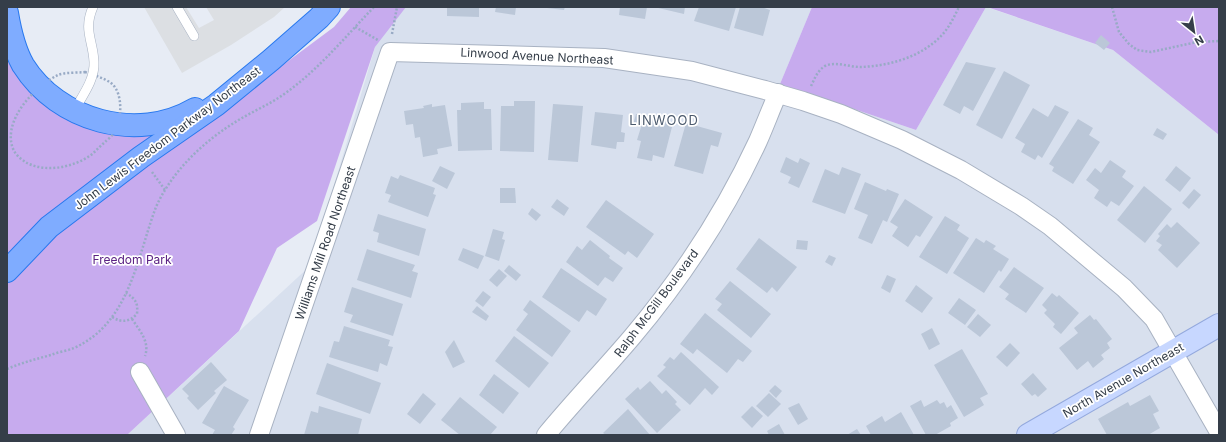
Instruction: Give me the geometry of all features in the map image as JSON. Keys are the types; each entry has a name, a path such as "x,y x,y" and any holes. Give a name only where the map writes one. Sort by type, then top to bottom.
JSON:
{"highway":[{"name":"John Lewis Freedom Parkway Northeast","path":"7,271 49,227 141,157 216,105 257,72 319,18 329,7"},
{"path":"7,12 10,33 16,50 24,65 39,86 50,97 74,111 96,120 118,125 153,124 177,117 192,111 257,72"}],"main road":[{"name":"North Avenue Northeast","path":"1028,435 1219,325"}],"street":[{"name":"Linwood Avenue Northeast","path":"387,43 604,58 692,71 778,93 842,114 902,140 961,170 1020,206 1050,226 1124,288 1154,319 1174,351 1219,432"},
{"name":"Williams Mill Road Northeast","path":"259,435 387,43"},
{"name":"Ralph McGill Boulevard","path":"546,435 633,336 681,273 735,186 758,141 778,93"},
{"path":"140,372 176,435"}],"lane":[{"path":"74,111 93,74 93,48 88,33 88,21 93,7"},
{"path":"177,7 194,36"}],"path":[{"path":"7,370 35,359 74,348 96,335 112,317 126,293 156,207 174,176 193,156 219,133 278,98 302,80 374,7"},
{"path":"355,27 387,43 397,7"},
{"path":"809,89 819,71 827,66 834,64 866,67 890,64 909,57 927,47 942,36 959,7"},
{"path":"1112,7 1119,32 1129,44 1137,50 1151,52 1197,42 1219,41"},
{"path":"112,317 117,320 128,321 137,314 138,304 133,297 126,293"},
{"path":"132,319 146,344 146,352 140,372"}],"shaded area":[{"path":"144,7 186,7 199,28 214,20 206,7 285,7 274,17 231,45 182,73"},
{"path":"387,7 812,7 780,84 916,130 986,7 1113,50 1219,135 1219,435 127,435 310,266"}],"green space":[{"name":"Freedom Park","path":"351,7 406,7 375,47 317,221 277,248 239,331 127,435 7,435 7,41 33,93 189,135 334,27"},
{"path":"812,7 986,7 916,130 780,84"},
{"path":"987,7 1219,7 1219,135 1113,50"}],"building":[{"path":"447,7 479,7 479,17 447,16"},
{"path":"496,7 516,7 515,15 495,12"},
{"path":"547,7 565,7 564,10"},
{"path":"620,7 647,7 645,19 619,15"},
{"path":"654,7 685,7 684,14"},
{"path":"699,7 736,7 729,31 694,21"},
{"path":"740,7 761,7 770,10 763,36 734,28"},
{"path":"1101,35 1110,43 1104,50 1095,43"},
{"path":"966,62 996,68 973,111 964,106 960,114 943,105"},
{"path":"1004,71 1030,85 1002,139 976,125"},
{"path":"514,101 535,101 534,152 500,151 501,106 514,106"},
{"path":"484,102 484,109 491,109 492,150 458,151 457,110 461,110 461,103"},
{"path":"432,104 432,107 445,105 452,146 437,149 438,154 423,157 420,137 415,138 413,124 406,125 404,111 424,108 423,106"},
{"path":"553,104 583,106 578,162 548,160"},
{"path":"1055,105 1069,112 1042,158 1038,155 1035,160 1021,152 1025,144 1015,138 1033,108 1048,117"},
{"path":"595,112 623,115 621,132 625,133 624,142 617,142 616,149 591,145"},
{"path":"636,114 673,123 664,158 653,155 652,161 637,158 641,141 637,140 641,127 633,125"},
{"path":"1078,119 1093,128 1089,135 1100,142 1073,184 1052,171 1054,167 1049,164"},
{"path":"686,123 722,133 718,147 711,145 703,174 674,166"},
{"path":"1157,128 1167,134 1163,140 1153,135"},
{"path":"786,157 798,163 800,158 810,163 799,188 788,183 791,177 780,172"},
{"path":"1110,160 1126,171 1122,177 1134,186 1119,206 1111,201 1107,207 1094,198 1099,190 1086,180 1095,168 1101,173"},
{"path":"440,166 455,173 447,189 432,181"},
{"path":"1176,166 1191,178 1180,192 1165,180"},
{"path":"842,167 861,174 845,214 812,202 825,169 839,175"},
{"path":"400,175 435,188 433,194 436,195 428,217 388,202 391,195 385,193 391,176 398,179"},
{"path":"865,182 886,191 887,189 899,194 887,222 883,220 872,244 858,238 868,215 854,209"},
{"path":"1144,186 1172,209 1145,243 1117,220"},
{"path":"500,188 515,188 516,203 500,203"},
{"path":"1194,189 1201,195 1189,209 1182,203"},
{"path":"557,199 569,208 564,216 551,207"},
{"path":"905,199 933,217 920,237 916,235 908,247 892,236 898,227 890,222"},
{"path":"606,200 654,234 637,258 628,251 625,255 586,227"},
{"path":"532,208 541,215 536,221 528,214"},
{"path":"378,214 426,229 419,256 377,242 379,233 373,231"},
{"path":"945,216 960,225 957,230 969,238 947,274 919,257"},
{"path":"1177,222 1200,243 1177,268 1158,250 1162,245 1156,241 1160,236 1158,234 1167,224 1171,228"},
{"path":"493,229 504,232 502,239 505,240 499,261 485,256"},
{"path":"759,238 797,267 777,292 772,287 767,293 736,269"},
{"path":"976,238 984,243 986,240 996,246 993,249 1009,259 1001,272 999,270 984,293 953,273"},
{"path":"590,240 610,256 609,258 623,268 613,282 605,277 598,286 566,262 577,246 582,250"},
{"path":"797,240 808,241 807,250 796,249"},
{"path":"463,248 484,256 478,269 458,260"},
{"path":"367,249 415,265 412,271 418,273 411,298 357,280"},
{"path":"829,255 836,258 832,266 825,262"},
{"path":"509,265 521,275 516,281 504,271"},
{"path":"1014,267 1044,288 1026,313 1005,299 1009,294 999,287"},
{"path":"561,268 607,299 596,316 587,310 579,322 542,297"},
{"path":"499,269 507,276 497,287 489,280"},
{"path":"887,275 896,279 890,293 881,288"},
{"path":"730,281 771,314 751,338 717,310 722,304 715,299"},
{"path":"916,285 933,298 922,313 905,301"},
{"path":"352,287 403,304 393,336 350,322 353,315 344,312"},
{"path":"483,291 491,297 483,307 475,301"},
{"path":"1052,293 1057,297 1059,295 1079,313 1061,334 1053,327 1055,324 1044,313 1047,310 1042,305"},
{"path":"959,298 976,310 965,325 948,313"},
{"path":"530,300 571,331 552,357 516,330 528,314 523,310"},
{"path":"477,306 489,316 486,321 472,312"},
{"path":"705,313 752,351 743,362 738,359 727,373 697,349 693,354 680,344"},
{"path":"978,314 991,325 980,337 967,327"},
{"path":"1090,315 1094,320 1096,319 1112,339 1107,343 1110,348 1101,355 1104,359 1093,368 1088,361 1077,370 1059,348 1078,333 1074,328"},
{"path":"344,326 390,340 388,346 393,347 387,366 380,363 378,372 329,357 334,341 339,342"},
{"path":"932,328 940,344 929,350 921,334"},
{"path":"514,336 549,363 529,388 495,361"},
{"path":"454,340 465,362 453,368 445,352"},
{"path":"1010,343 1020,353 1007,367 996,357"},
{"path":"962,349 988,394 980,398 984,405 964,417 934,365"},
{"path":"681,352 719,387 712,395 705,388 690,405 657,376 666,367 663,365 670,357 674,360"},
{"path":"211,362 227,380 214,391 216,393 198,410 187,398 189,396 182,389"},
{"path":"327,363 381,383 370,414 316,394"},
{"path":"1033,373 1047,389 1038,397 1035,394 1032,396 1021,384"},
{"path":"494,374 519,393 503,414 479,395"},
{"path":"650,381 662,394 666,390 677,402 675,404 681,410 657,433 625,399 638,387 640,390"},
{"path":"775,385 782,391 776,398 769,391"},
{"path":"224,386 249,400 233,427 235,429 231,435 212,435 215,430 202,423"},
{"path":"423,393 436,404 420,424 407,414"},
{"path":"769,393 781,404 768,417 756,406"},
{"path":"1150,395 1159,411 1153,414 1160,428 1148,435 1107,435 1098,419 1128,402 1130,406"},
{"path":"460,397 497,427 490,435 460,435 441,420"},
{"path":"921,400 924,407 937,400 940,404 944,402 947,408 951,405 958,418 950,423 951,426 935,435 926,435 910,406"},
{"path":"799,403 808,419 798,425 788,408"},
{"path":"319,406 362,419 358,435 304,435 311,411 318,413"},
{"path":"752,406 763,416 752,428 741,417"},
{"path":"628,409 650,435 606,435 603,433"},
{"path":"901,412 914,435 871,435 866,426 882,416 885,422"},
{"path":"779,424 785,435 769,435 767,431"},
{"path":"857,429 861,435 847,435"}],"district":[{"name":"LINWOOD","path":"664,120"}]}
